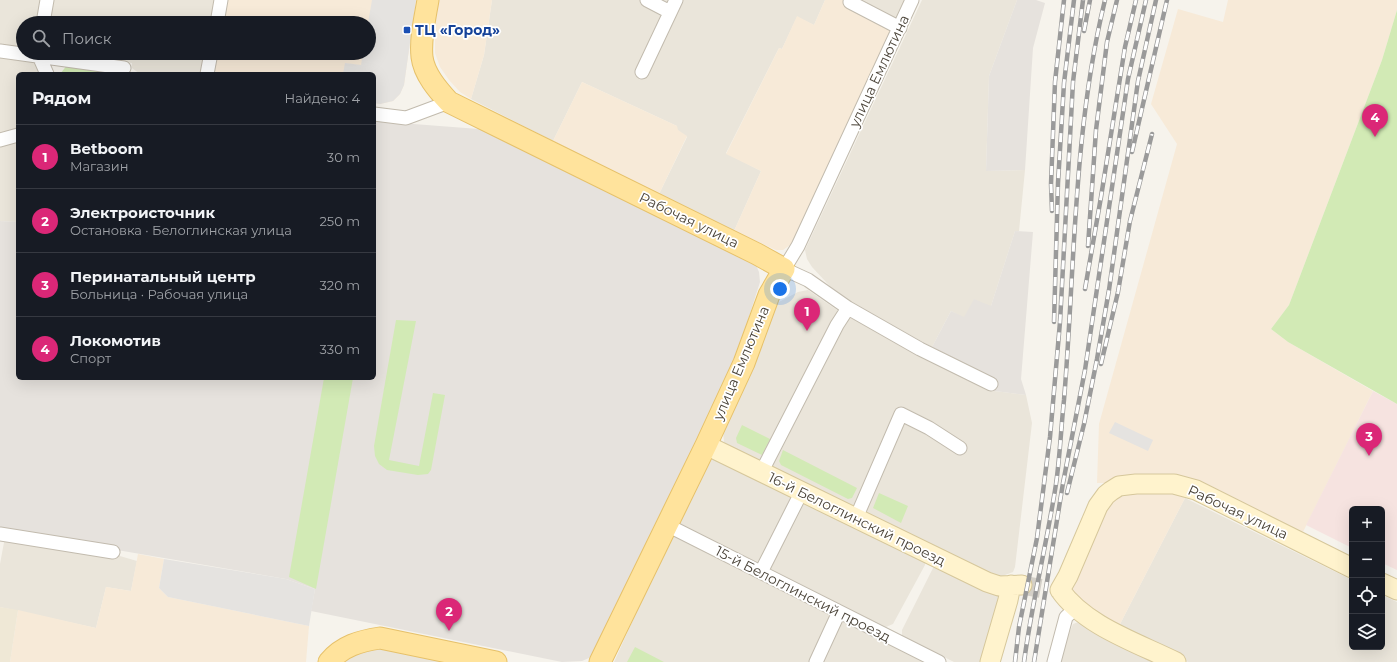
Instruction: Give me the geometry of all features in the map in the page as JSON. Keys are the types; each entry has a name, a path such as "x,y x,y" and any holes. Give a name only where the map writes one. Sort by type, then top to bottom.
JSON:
{"main road":[{"path":"428,0 423,35 422,57 428,74 436,88 449,102"},
{"name":"Рабочая улица","path":"449,102 750,250 784,269"},
{"name":"улица Емлютина","path":"600,662 706,445 744,363 769,295 784,269"},
{"path":"334,657 353,644 380,638 496,662"}],"street":[{"path":"44,16 47,0"},
{"path":"218,16 221,0"},
{"path":"642,72 673,6 648,0"},
{"name":"улица Емлютина","path":"784,269 798,246 912,0"},
{"path":"850,2 900,28"},
{"path":"0,51 16,52"},
{"path":"41,60 46,72"},
{"path":"75,60 124,68"},
{"path":"207,72 210,60"},
{"path":"376,114 406,118 449,102"},
{"path":"0,140 16,136"},
{"name":"Рабочая улица","path":"784,269 808,280 848,308 920,349 991,384"},
{"path":"762,472 837,325 848,308"},
{"path":"856,518 901,414 929,428 960,448"},
{"name":"16-й Белоглинский проезд","path":"706,445 987,582 999,586 1016,585 1008,600 990,662"},
{"name":"Рабочая улица","path":"1076,608 1055,590 1068,576 1098,506 1106,495 1119,486 1136,484 1174,484 1196,490 1349,566"},
{"path":"761,572 802,491"},
{"name":"15-й Белоглинский проезд","path":"667,525 939,662"},
{"path":"0,534 113,552"},
{"path":"1385,584 1397,590"},
{"path":"1054,662 1066,617 1076,608 1098,625 1176,662"},
{"path":"816,662 840,612"}],"shaded area":[{"path":"0,0 42,0 39,16 16,16 16,50 0,48"},
{"path":"52,0 217,0 214,16 49,16"},
{"path":"228,0 416,0 404,85 400,94 393,101 380,104 376,103 376,72 216,72 217,60 376,60 376,16 225,16"},
{"path":"372,0 416,0 404,85 400,94 393,101 380,104 376,103 376,72 343,72 345,63 361,65 362,60 376,60 376,16 369,16"},
{"path":"438,0 492,0 484,55 471,99 460,92 449,80 440,67 435,53 435,30"},
{"path":"492,0 825,0 814,25 797,17 782,49 779,48 726,153 761,171 734,231 659,194 687,137 677,130 677,126 582,82 553,141 471,99 484,55"},
{"path":"825,0 854,0 896,19 793,243 783,250 776,250 734,231 761,171 726,154 779,48 782,49 797,16 814,25"},
{"path":"854,0 905,0 896,19"},
{"path":"922,0 1017,0 989,76 986,171 1025,170 1019,231 1015,231 991,306 964,318 951,311 932,347 839,296 812,267 807,259 805,250"},
{"path":"1017,0 1036,0 1045,3 1033,48 1025,170 986,171 989,76"},
{"path":"1228,0 1397,0 1397,10 1382,60 1289,305 1271,329 1288,342 1373,391 1303,532 1196,480 1166,478 1115,478 1105,483 1097,483 1099,424 1177,144 1151,104 1178,9 1223,22"},
{"path":"0,57 31,61 41,72 16,72 16,130 0,135"},
{"path":"109,60 205,60 200,72 137,72 132,68 132,63"},
{"path":"582,82 677,126 678,130 687,136 659,194 553,141"},
{"path":"376,121 479,129 503,135 756,265 759,272 760,282 734,364 598,649 589,658 582,661 562,662 311,611 315,589 286,579 0,530 0,221 16,222 16,380 376,380"},
{"path":"16,142 16,222 0,221 0,146"},
{"path":"1015,231 1033,232 1021,379 1026,395 987,390 990,378 932,347 951,311 964,317 974,299 991,306"},
{"path":"808,290 837,310 837,316 765,459 757,461 730,449 724,442 723,432 762,343 777,303 798,292"},
{"path":"851,318 987,390 1026,395 1032,423 1015,567 1013,572 997,578 771,467 844,320"},
{"path":"1373,391 1397,404 1397,570 1385,564 1385,506 1349,506 1349,546 1306,525"},
{"path":"1115,422 1153,440 1148,451 1109,433"},
{"path":"716,459 791,493 793,499 762,562 757,564 680,524 680,519 706,464 711,460"},
{"path":"1137,491 1168,492 1185,498 1118,628 1072,595 1071,579 1102,510 1114,497"},
{"path":"1185,498 1349,579 1349,650 1385,650 1385,596 1397,602 1397,662 1188,662 1118,628"},
{"path":"806,502 925,560 925,565 893,624 886,627 769,571 768,566 801,504"},
{"path":"674,534 831,612 833,617 812,662 614,662 671,536"},
{"path":"5,537 113,554 137,561 131,591 106,587 96,628 0,607 0,564"},
{"path":"138,554 164,559 159,588 168,597 309,626 306,662 10,662 18,610 96,628 106,587 131,591"},
{"path":"164,559 286,579 315,589 309,626 168,597 159,588"},
{"path":"937,566 1001,596 983,662 954,662 902,636 902,630 933,568"},
{"path":"0,607 18,610 10,662 0,662"},
{"path":"842,620 931,662 821,662"},
{"path":"1084,620 1160,662 1057,662 1073,624"},
{"path":"380,648 446,662 342,662 358,652"}],"green space":[{"path":"1397,10 1397,404 1288,342 1271,329 1289,305 1382,60"},
{"path":"68,64 114,72 62,72"},
{"path":"396,320 416,321 389,460 419,466 433,393 445,395 431,470 428,474 418,475 387,470 379,464 375,456 374,446"},
{"path":"324,380 353,380 316,589 289,577"},
{"path":"742,425 770,439 762,455 737,443 736,438"},
{"path":"783,450 857,488 852,498 848,499 781,465 779,461"},
{"path":"879,493 908,506 901,523 873,508"},
{"path":"635,647 664,662 627,662"}],"tunnel":[{"path":"1022,585 1049,590"}],"railway":[{"path":"1052,211 1051,184 1055,82 1064,0"},
{"path":"1054,322 1058,183 1064,83 1074,0"},
{"path":"1015,662 1019,627 1037,538 1050,437 1060,322 1073,82 1083,0"},
{"path":"1084,31 1090,0"},
{"path":"1024,662 1057,474 1068,350 1081,149 1095,49 1105,0"},
{"path":"1088,246 1096,130 1107,42 1117,0"},
{"path":"1085,289 1125,47 1136,0"},
{"path":"1034,662 1063,483 1085,370 1128,79 1146,0"},
{"path":"1067,493 1084,424 1097,359 1109,290 1138,81 1156,0"},
{"path":"1132,152 1167,0"},
{"path":"1101,364 1118,292 1130,221 1152,134"}],"place":[{"name":"ТЦ «Город»","path":"407,30"},
{"name":"Локомотив","path":"1375,137"},
{"name":"Betboom","path":"807,331"},
{"name":"Перинатальный центр","path":"1369,456"},
{"name":"Электроисточник","path":"449,631"}]}
